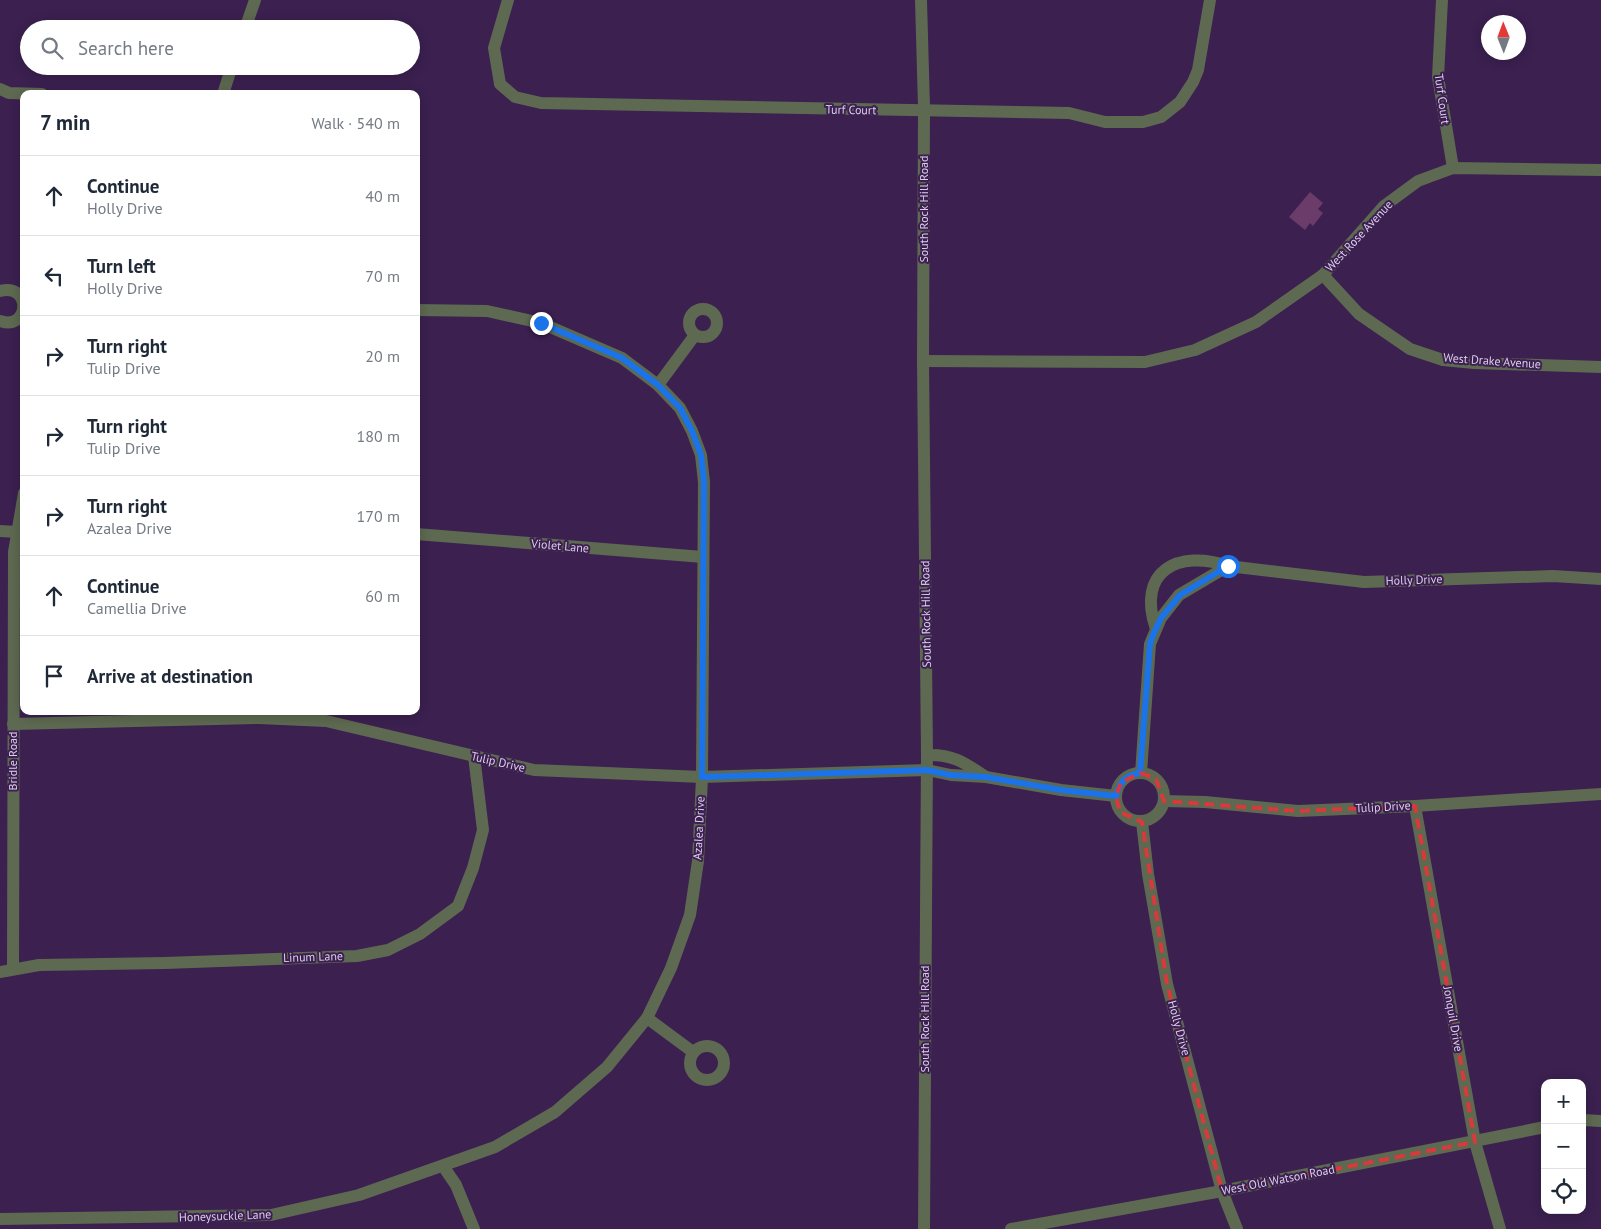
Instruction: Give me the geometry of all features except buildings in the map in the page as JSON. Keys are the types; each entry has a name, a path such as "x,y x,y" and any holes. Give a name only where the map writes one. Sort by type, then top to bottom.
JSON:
{"street":[{"path":"248,20 255,0"},
{"name":"Turf Court","path":"508,0 494,48 500,84 515,97 541,103 1069,113 1105,122 1143,122 1161,117 1180,102 1193,82 1198,70 1210,0"},
{"name":"South Rock Hill Road","path":"921,0 924,111 923,361 927,755 924,1229"},
{"name":"Turf Court","path":"1442,0 1438,78 1453,168"},
{"path":"224,90 229,75"},
{"path":"0,90 20,93"},
{"name":"West Rose Avenue","path":"923,361 1145,362 1195,350 1256,322 1323,275 1384,206 1418,180 1453,168 1601,170"},
{"name":"West Drake Avenue","path":"1323,275 1359,314 1410,349 1443,360 1474,363 1601,367"},
{"path":"0,291 11,290 16,292 20,297"},
{"name":"Azalea Drive","path":"420,310 486,311 541,323 622,358 658,385 680,408 692,431 701,455 704,482 702,777 698,861 690,915 671,968 647,1018 607,1067 554,1112 494,1147 443,1166"},
{"path":"0,320 11,322 20,315"},
{"path":"658,385 695,335"},
{"name":"Bridle Road","path":"13,969 14,552 20,515"},
{"path":"0,531 17,532"},
{"name":"Violet Lane","path":"420,534 703,557"},
{"name":"Holly Drive","path":"1156,629 1151,615 1150,600 1152,587 1159,574 1180,562 1192,561 1220,564 1364,582 1553,576 1601,579"},
{"name":"Holly Drive","path":"1140,773 1150,644 1156,629 1161,618 1180,595 1228,566"},
{"name":"Tulip Drive","path":"14,724 259,715 326,722 534,770 702,777 927,770 950,775 986,777 1061,790 1116,796"},
{"name":"Tulip Drive","path":"927,755 940,754 961,760 986,777"},
{"name":"Linum Lane","path":"0,972 39,965 164,963 357,956 388,950 420,934 458,906 473,868 483,830 474,756"},
{"path":"1140,773 1156,779 1164,793 1164,801 1162,809 1157,815 1150,820 1142,822 1134,821 1120,812 1116,796 1121,782 1126,777 1140,773"},
{"name":"Tulip Drive","path":"1164,801 1205,802 1298,812 1601,794"},
{"name":"Jonquil Drive","path":"1415,806 1475,1142 1500,1229"},
{"name":"Holly Drive","path":"1142,822 1148,874 1167,984 1222,1191 1237,1229"},
{"path":"647,1018 693,1052"},
{"path":"1586,1120 1601,1121"},
{"name":"West Old Watson Road","path":"1011,1229 1222,1191 1541,1128"},
{"path":"443,1166 456,1185 474,1229"},
{"name":"Honeysuckle Lane","path":"0,1219 271,1215 359,1195 443,1166"}],"highlighted area":[{"path":"1141,773 1156,779 1164,801 1298,811 1415,806 1475,1142 1222,1191 1167,984 1142,822 1120,812 1116,796 1121,782"}],"route":[{"path":"541,323 622,358 658,385 680,408 692,431 701,455 704,482 702,777 927,770 950,775 986,777 1061,790 1116,796 1117,789 1126,777 1140,773 1150,644 1161,618 1184,591 1228,566"}]}
